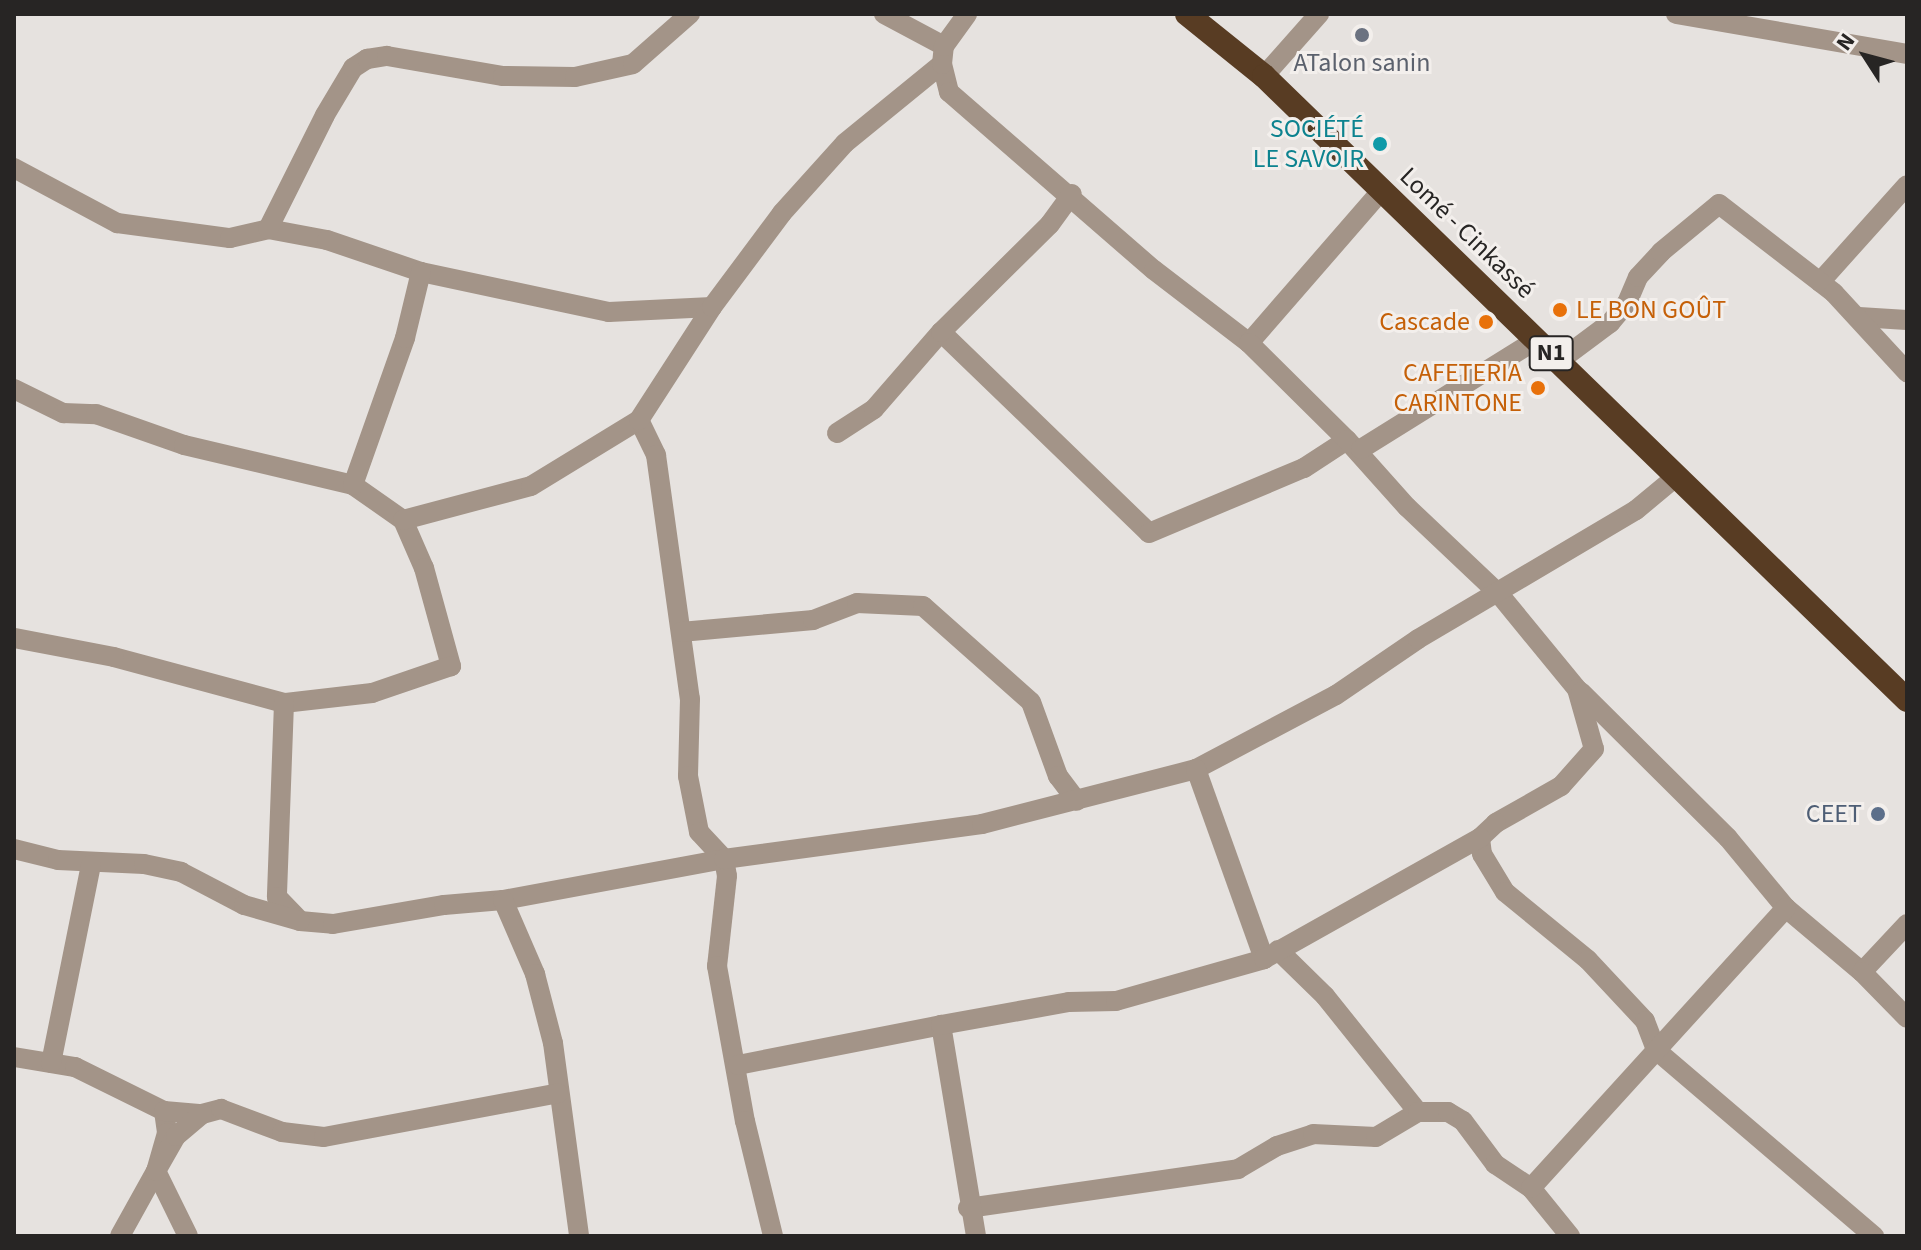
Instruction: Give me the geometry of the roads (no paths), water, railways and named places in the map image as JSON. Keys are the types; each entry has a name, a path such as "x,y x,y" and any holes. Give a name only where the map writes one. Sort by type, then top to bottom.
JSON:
{"highway":[{"name":"Lomé - Cinkassé","path":"1187,14 1264,76 1383,189 1907,700"}],"street":[{"path":"268,229 325,115 353,68 367,59 387,56 503,76 575,77 633,64 690,14"},
{"path":"884,14 943,55 949,92 1072,194 1154,270 1249,343 1354,444 1407,507 1499,594 1577,689 1728,838 1786,908 1862,972 1907,1018"},
{"path":"403,520 531,486 639,420 712,307 813,176 943,55 967,14"},
{"path":"1264,76 1319,14"},
{"path":"1676,14 1907,54"},
{"path":"14,168 117,223 230,238 268,229 327,240 421,272 609,312 712,307"},
{"path":"1820,282 1907,185"},
{"path":"1249,343 1383,189"},
{"path":"837,433 874,409 941,332 1050,224 1072,194"},
{"path":"1559,361 1610,323 1661,252 1719,204 1820,282 1859,317 1907,372"},
{"path":"353,485 405,338 421,272"},
{"path":"1859,317 1907,320"},
{"path":"941,332 1149,533 1354,444 1536,340"},
{"path":"14,389 63,413 96,414 184,445 353,485 403,520 424,568 451,666 372,693 284,703 114,657 14,638"},
{"path":"639,420 656,455 690,699 691,790 699,832 724,859 727,876 717,966 738,1065 745,1121 773,1236"},
{"path":"14,849 91,865 144,864 181,872 244,905 300,921 333,924 503,900 724,859 982,824 1196,769 1336,695 1418,639 1499,594 1636,510 1677,476"},
{"path":"681,632 813,620 857,603 923,606 1031,702 1058,776 1077,801"},
{"path":"738,1065 1069,1002 1116,1001 1271,954 1480,838 1496,823 1561,786 1594,749 1577,689"},
{"path":"284,703 277,897 300,921"},
{"path":"1196,769 1271,954 1325,996 1418,1112"},
{"path":"1480,838 1482,854 1505,892 1588,960 1645,1021 1656,1050 1874,1236"},
{"path":"51,1063 91,865"},
{"path":"503,900 535,974 558,1093 579,1236"},
{"path":"1531,1188 1786,908"},
{"path":"1862,972 1907,924"},
{"path":"941,1025 968,1208 976,1236"},
{"path":"14,1057 75,1067 164,1111 202,1114 221,1109 282,1132 324,1137 558,1093"},
{"path":"164,1111 167,1133 156,1171 188,1236"},
{"path":"968,1208 1238,1169 1277,1146 1313,1134 1376,1137 1418,1112 1448,1112 1463,1121 1495,1164 1531,1188 1570,1236"},
{"path":"120,1236 176,1136 202,1114"}],"place":[{"name":"ATalon sanin","path":"1362,35"},
{"name":"SOCIÉTÉ LE SAVOIR","path":"1380,144"},
{"name":"LE BON GOÛT","path":"1560,310"},
{"name":"Cascade","path":"1486,322"},
{"name":"CAFETERIA CARINTONE","path":"1538,388"},
{"name":"CEET","path":"1878,814"}]}
